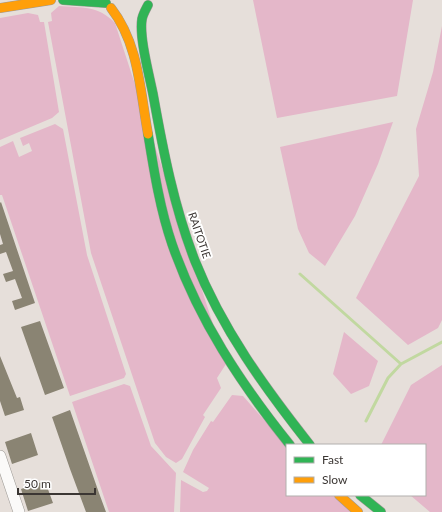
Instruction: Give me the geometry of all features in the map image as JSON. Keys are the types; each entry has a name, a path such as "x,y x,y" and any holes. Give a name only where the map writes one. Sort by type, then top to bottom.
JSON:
{"main road":[{"path":"0,8 27,1 51,0"},
{"path":"63,0 107,4 127,14 143,9 150,3"},
{"name":"RAITOTIE","path":"150,3 142,18 143,35 170,176 185,233 208,289 239,346 280,409 309,444"},
{"path":"107,4 120,19 133,54 161,200 172,243 192,293 217,343 270,421 289,444"},
{"path":"340,496 358,512"},
{"path":"361,496 381,512"}],"street":[{"path":"0,456 19,512"}],"shaded area":[{"path":"253,0 413,0 397,96 277,118"},
{"path":"59,6 89,8 96,10 109,17 115,23 226,364 217,378 221,388 203,415 205,417 182,459 176,463 166,457 155,443 91,253 48,22 52,21 51,13"},
{"path":"28,13 38,15 40,22 44,22 59,112 52,118 0,140 0,18"},
{"path":"442,26 442,320 438,328 408,345 356,298 419,176 416,129 433,72"},
{"path":"393,122 378,164 355,216 325,266 309,253 298,229 280,147"},
{"path":"55,124 63,129 87,255 126,374 124,378 70,396 2,195 0,195 0,147 13,141 19,157 32,151 29,143 23,146 20,138"},
{"path":"344,332 378,361 369,386 351,394 333,374"},
{"path":"442,365 442,512 430,512 411,496 426,496 426,444 382,444 411,385"},
{"path":"124,384 130,386 151,446 176,473 174,512 109,512 72,402"},
{"path":"232,395 243,396 286,445 286,496 334,496 353,512 180,512 181,480 203,492 207,491 209,488 183,472 193,450 211,421 213,422"}],"building":[{"path":"1,202 35,303 15,310 12,301 22,298 15,279 6,282 3,274 13,271 6,252 0,254 0,245 3,244 0,234"},
{"path":"40,321 64,388 45,395 21,327"},
{"path":"0,356 17,398 20,397 24,410 5,416 0,401"},
{"path":"70,410 106,512 86,512 70,469 52,417"},
{"path":"31,433 38,455 12,464 5,442"},
{"path":"45,481 53,503 28,511 21,489"}],"waterway":[{"path":"300,274 401,364"},
{"path":"366,421 388,378 401,364 442,342"}],"traffic: fast":[{"path":"63,0 106,3"},
{"path":"148,5 142,17 141,27 145,56 175,199 195,261 231,334 261,380 309,444"},
{"path":"148,134 164,217 172,244 183,272 222,350 272,422 289,444"},
{"path":"361,496 381,512"}],"traffic: slow":[{"path":"0,8 51,0"},
{"path":"111,8 120,22 133,52 148,134"},
{"path":"340,496 358,512"}]}
